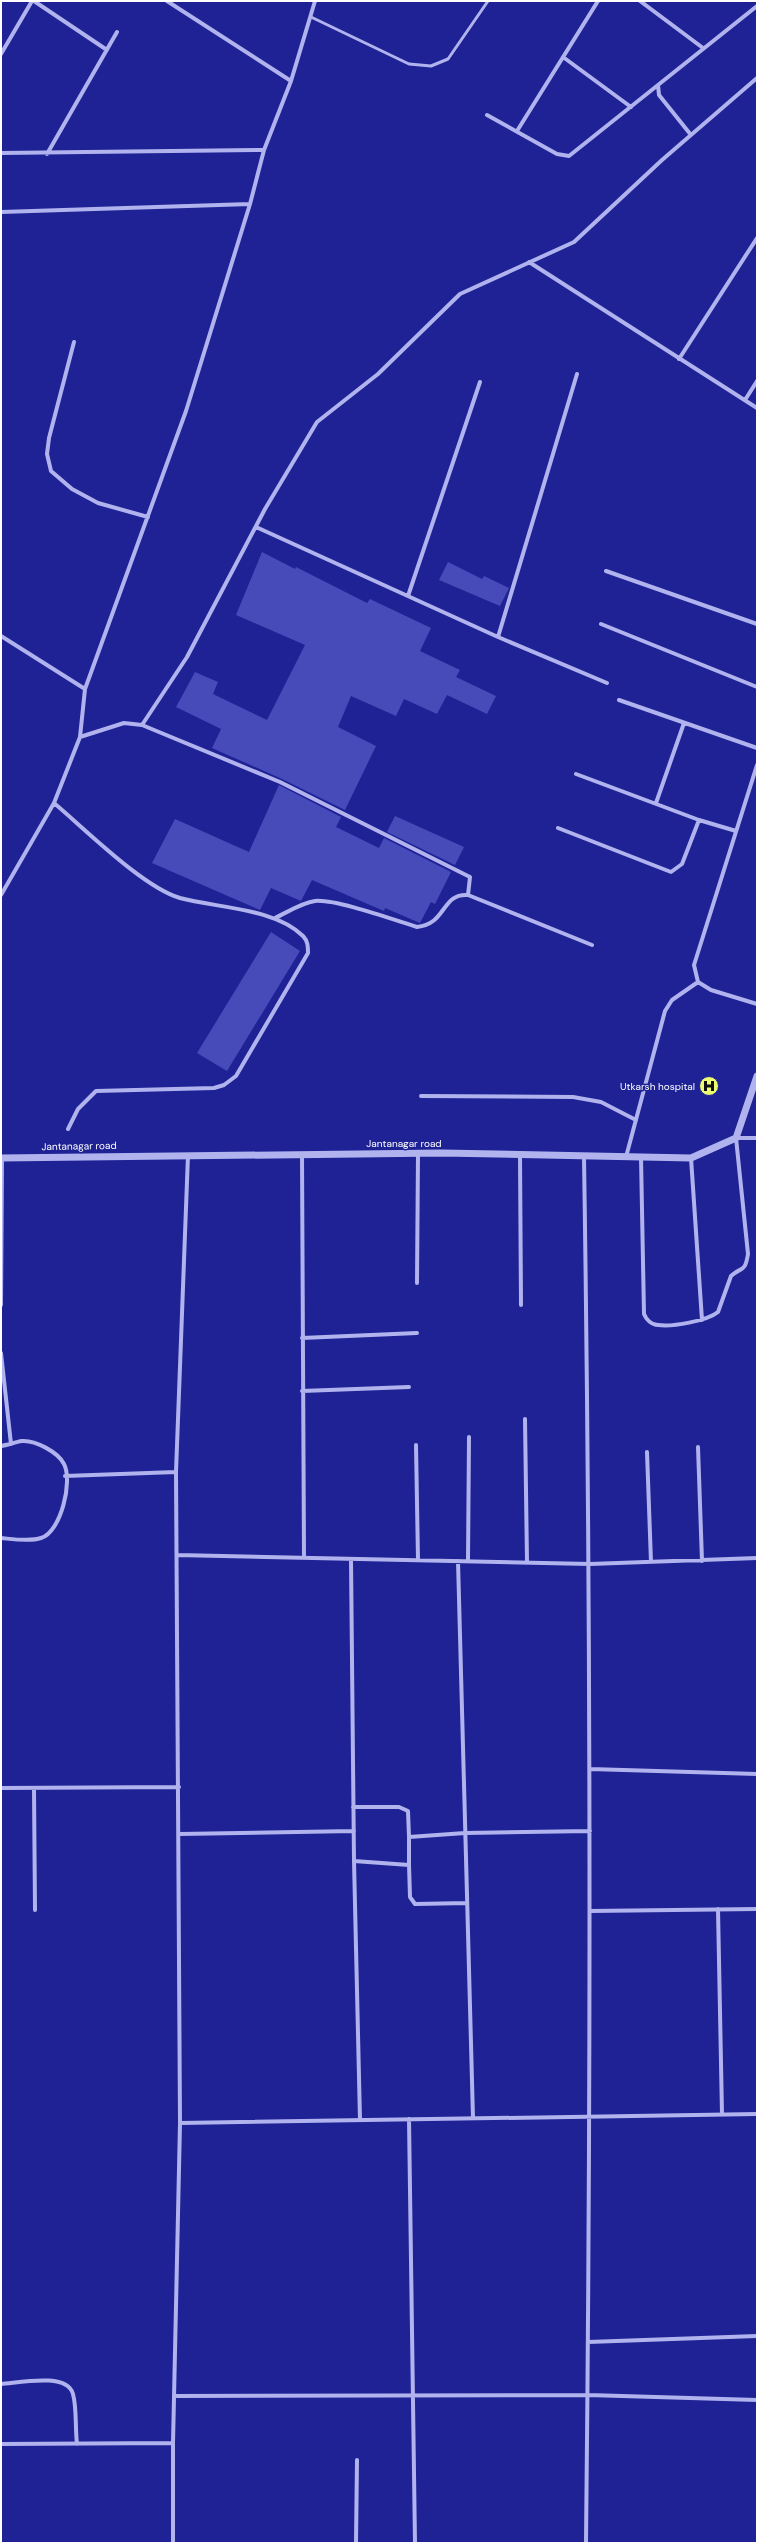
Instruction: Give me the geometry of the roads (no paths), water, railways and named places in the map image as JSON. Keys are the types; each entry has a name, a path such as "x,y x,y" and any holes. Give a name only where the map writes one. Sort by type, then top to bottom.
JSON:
{"street":[{"path":"1,54 33,1 107,50"},
{"path":"167,1 291,81"},
{"path":"1,895 54,803 80,736 85,688 186,411 250,204 264,150 291,81 316,1"},
{"path":"517,131 598,1"},
{"path":"640,1 703,48"},
{"path":"487,115 557,154 569,156 757,6"},
{"path":"47,154 117,32"},
{"path":"563,57 631,107"},
{"path":"142,725 187,657 256,527 317,422 378,374 460,294 574,242 691,135 757,78"},
{"path":"658,85 659,95 691,135"},
{"path":"1,153 47,154 131,150 264,150"},
{"path":"1,212 250,204"},
{"path":"679,359 757,238"},
{"path":"529,262 757,408"},
{"path":"74,342 49,438 47,454 51,471 72,489 98,503 148,517"},
{"path":"498,637 577,374"},
{"path":"745,400 757,381"},
{"path":"408,596 480,382"},
{"path":"256,527 498,637 607,683"},
{"path":"606,571 757,624"},
{"path":"601,624 757,687"},
{"path":"1,636 85,688"},
{"path":"619,700 757,748"},
{"path":"80,736 124,723 142,725 280,782 470,877 468,895"},
{"path":"656,804 684,723"},
{"path":"757,765 699,943 694,965 698,982 711,990 757,1004"},
{"path":"576,774 699,820 736,831"},
{"path":"54,803 155,888 179,898 275,918 304,936 308,943 308,953 236,1076 224,1085 214,1088 96,1091 78,1109 68,1128"},
{"path":"558,828 672,872 682,864 699,820"},
{"path":"275,918 305,903 316,901 332,903 417,927 427,926 436,921 452,899 459,894 468,895 592,945"},
{"path":"626,1157 665,1011 672,1000 698,982"},
{"path":"641,1157 644,1314 646,1319 657,1325 702,1320 718,1312 731,1276 744,1270 748,1254 736,1138 757,1076"},
{"path":"421,1096 573,1097 601,1102 636,1120"},
{"path":"736,1138 757,1138"},
{"name":"Jantanagar road","path":"1,1158 188,1154 418,1153 691,1158 736,1138"},
{"path":"416,1283 418,1153"},
{"path":"173,2543 173,2444 180,2123 176,1472 188,1154"},
{"path":"302,1154 304,1558"},
{"path":"520,1155 521,1305"},
{"path":"584,1157 590,1564 590,2116 586,2543"},
{"path":"1,1158 1,1304"},
{"path":"691,1158 702,1320"},
{"path":"302,1338 417,1333"},
{"path":"1,1353 11,1444"},
{"path":"302,1391 409,1387"},
{"path":"525,1419 527,1562"},
{"path":"468,1561 469,1437"},
{"path":"1,1446 23,1441 45,1448 57,1455 65,1464 66,1476 64,1504 53,1529 41,1538 1,1538"},
{"path":"416,1445 418,1560"},
{"path":"698,1447 702,1561"},
{"path":"647,1452 651,1562"},
{"path":"66,1476 176,1472"},
{"path":"177,1555 590,1564 757,1558"},
{"path":"351,1559 353,1807 360,2120"},
{"path":"458,1561 473,2118"},
{"path":"590,1768 757,1774"},
{"path":"1,1788 179,1787"},
{"path":"34,1789 35,1910"},
{"path":"353,1807 399,1807 408,1811 410,1898 415,1904 467,1903"},
{"path":"179,1834 354,1831"},
{"path":"409,1837 465,1833 590,1831"},
{"path":"354,1861 409,1866"},
{"path":"590,1911 757,1909"},
{"path":"718,1910 722,2114"},
{"path":"180,2123 757,2114"},
{"path":"409,2119 415,2543"},
{"path":"588,2342 757,2336"},
{"path":"1,2384 49,2380 66,2384 73,2393 77,2444"},
{"path":"174,2396 588,2395 757,2400"},
{"path":"1,2444 173,2444"},
{"path":"356,2543 357,2460"}],"lane":[{"path":"311,17 409,64 431,66 448,59 488,1"}],"place":[{"name":"Utkarsh hospital","path":"709,1086"}]}
